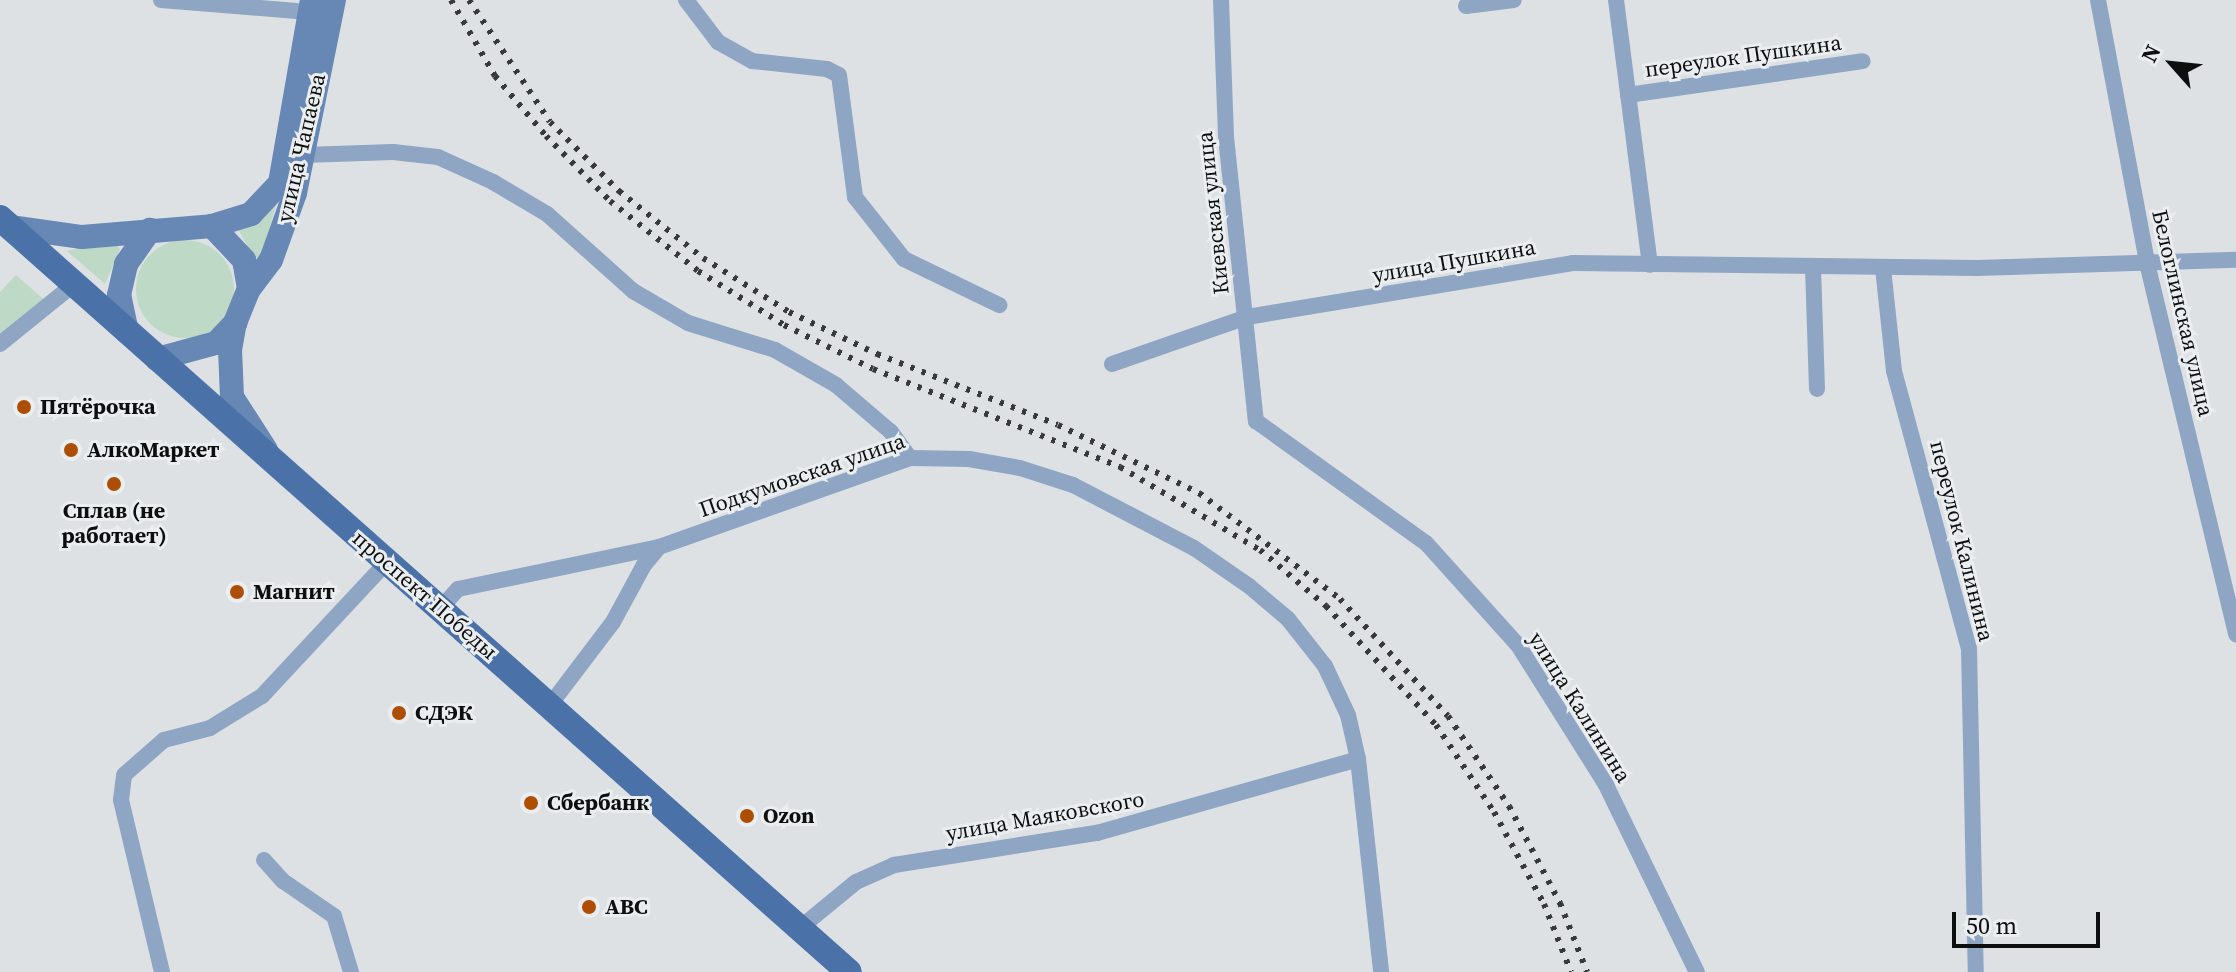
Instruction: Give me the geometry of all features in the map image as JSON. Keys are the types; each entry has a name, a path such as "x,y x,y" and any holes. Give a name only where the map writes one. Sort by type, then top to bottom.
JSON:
{"main road":[{"name":"улица Чапаева","path":"270,460 257,429 232,397 228,379 235,323 249,289 271,260 304,155 334,0"},
{"name":"улица Чапаева","path":"5,222 82,237 212,226 251,214 280,183 304,5"},
{"name":"проспект Победы","path":"5,222 849,972"},
{"path":"212,226 244,260 249,289"},
{"path":"127,332 119,295 126,264 150,230"},
{"path":"157,359 216,343 235,323"}],"street":[{"path":"161,0 304,5"},
{"path":"686,0 718,42 752,61 827,69 839,75 855,197 904,259 999,305"},
{"name":"Киевская улица","path":"1221,0 1226,137 1256,421"},
{"path":"1466,6 1514,0"},
{"name":"переулок Пушкина","path":"1616,0 1650,265"},
{"name":"Белоглинская улица","path":"2098,0 2147,263 2236,634"},
{"name":"переулок Пушкина","path":"1628,95 1863,61"},
{"path":"304,155 393,152 438,157 493,182 547,214 633,291 688,323 775,350 836,385 891,432 910,458"},
{"name":"улица Пушкина","path":"1112,364 1247,317 1573,263 1883,268 2236,260"},
{"path":"1813,268 1817,389"},
{"name":"переулок Калинина","path":"1883,268 1894,371 1969,649 1976,972"},
{"path":"0,344 74,284"},
{"name":"улица Калинина","path":"1256,421 1426,543 1518,645 1606,785 1697,972"},
{"name":"Подкумовская улица","path":"440,609 458,589 659,547 910,458 969,459 1020,468 1073,485 1194,548 1288,619 1316,654 1348,715 1358,759 1381,972"},
{"path":"550,705 613,622 644,565 659,547"},
{"path":"162,972 121,800 124,775 164,740 210,728 262,696 387,562"},
{"name":"улица Маяковского","path":"800,928 856,882 894,865 1097,833 1358,759"},
{"path":"264,860 283,881 334,916 351,972"}],"green space":[{"path":"276,205 261,257 254,258 238,229"},
{"path":"112,239 120,249 105,284 67,251"},
{"path":"185,240 204,244 220,254 230,270 234,289 230,308 220,324 204,334 185,338 166,334 150,324 140,308 136,289 140,270 150,254 166,244"},
{"path":"16,275 48,303 0,338 0,292"}],"railway":[{"path":"451,0 495,76 546,136 610,201 698,271 784,325 873,369 1120,467 1260,550 1326,606 1436,725 1494,812 1544,904 1571,972"},
{"path":"469,0 550,122 619,191 703,258 789,312 877,354 1058,425 1199,493 1340,599 1448,716 1509,806 1560,903 1587,972"}],"place":[{"name":"Пятёрочка","path":"24,407"},
{"name":"АлкоМаркет","path":"71,450"},
{"name":"Сплав (не работает)","path":"114,484"},
{"name":"Магнит","path":"237,592"},
{"name":"СДЭК","path":"399,713"},
{"name":"Сбербанк","path":"531,803"},
{"name":"Ozon","path":"747,816"},
{"name":"ABC","path":"589,907"}]}
